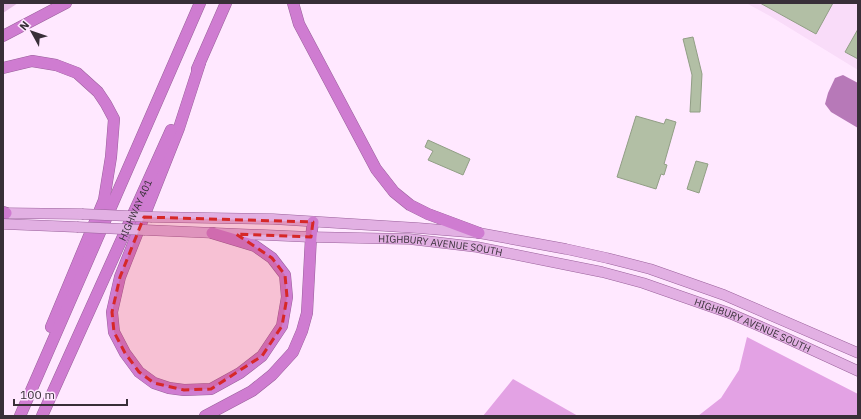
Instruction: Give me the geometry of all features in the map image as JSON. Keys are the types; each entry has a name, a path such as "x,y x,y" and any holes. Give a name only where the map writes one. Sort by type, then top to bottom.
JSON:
{"highway":[{"path":"3,36 66,3"},
{"path":"20,416 200,3"},
{"name":"HIGHWAY 401","path":"42,416 226,3"},
{"path":"294,3 299,24 376,169 394,192 410,205 422,211 480,233"},
{"path":"3,68 32,61 56,65 77,73 98,92 114,119 111,157 104,200 41,351 26,403"},
{"path":"200,63 179,128 120,277 112,312 114,332 125,353 139,372 154,383 168,388 184,390 211,389 217,386 240,373 262,356 282,326 288,298 285,275 272,258 255,246 212,233"},
{"path":"205,416 252,391 272,375 293,352 302,331 307,313 313,222"}],"main road":[{"name":"HIGHBURY AVENUE SOUTH","path":"4,216 82,214 273,220 480,233 566,249 650,269 724,294 858,353"},
{"name":"HIGHBURY AVENUE SOUTH","path":"4,216 77,226 311,237 409,239 477,247 602,272 643,283 729,314 773,332 858,371"}],"highlighted area":[{"path":"144,217 313,222 311,237 236,234 272,258 285,275 287,297 282,326 262,356 211,389 184,390 154,383 139,372 125,353 114,332 112,312 120,277"}],"shaded area":[{"path":"3,3 18,3 3,13"},
{"path":"746,3 858,3 858,70 770,16"},
{"path":"843,75 858,83 858,128 831,112 825,104 835,78"},
{"path":"747,337 858,394 858,416 698,416 721,398 739,370"},
{"path":"513,379 578,416 483,416"}],"building":[{"path":"760,3 833,3 816,34"},
{"path":"858,29 858,59 845,52"},
{"path":"693,37 702,74 700,112 690,112 692,75 683,39"},
{"path":"636,116 664,124 666,119 676,122 664,164 667,165 664,175 661,174 656,189 617,177"},
{"path":"428,140 470,159 463,175 428,160 433,151 425,147"},
{"path":"696,161 708,164 699,193 687,189"}]}
